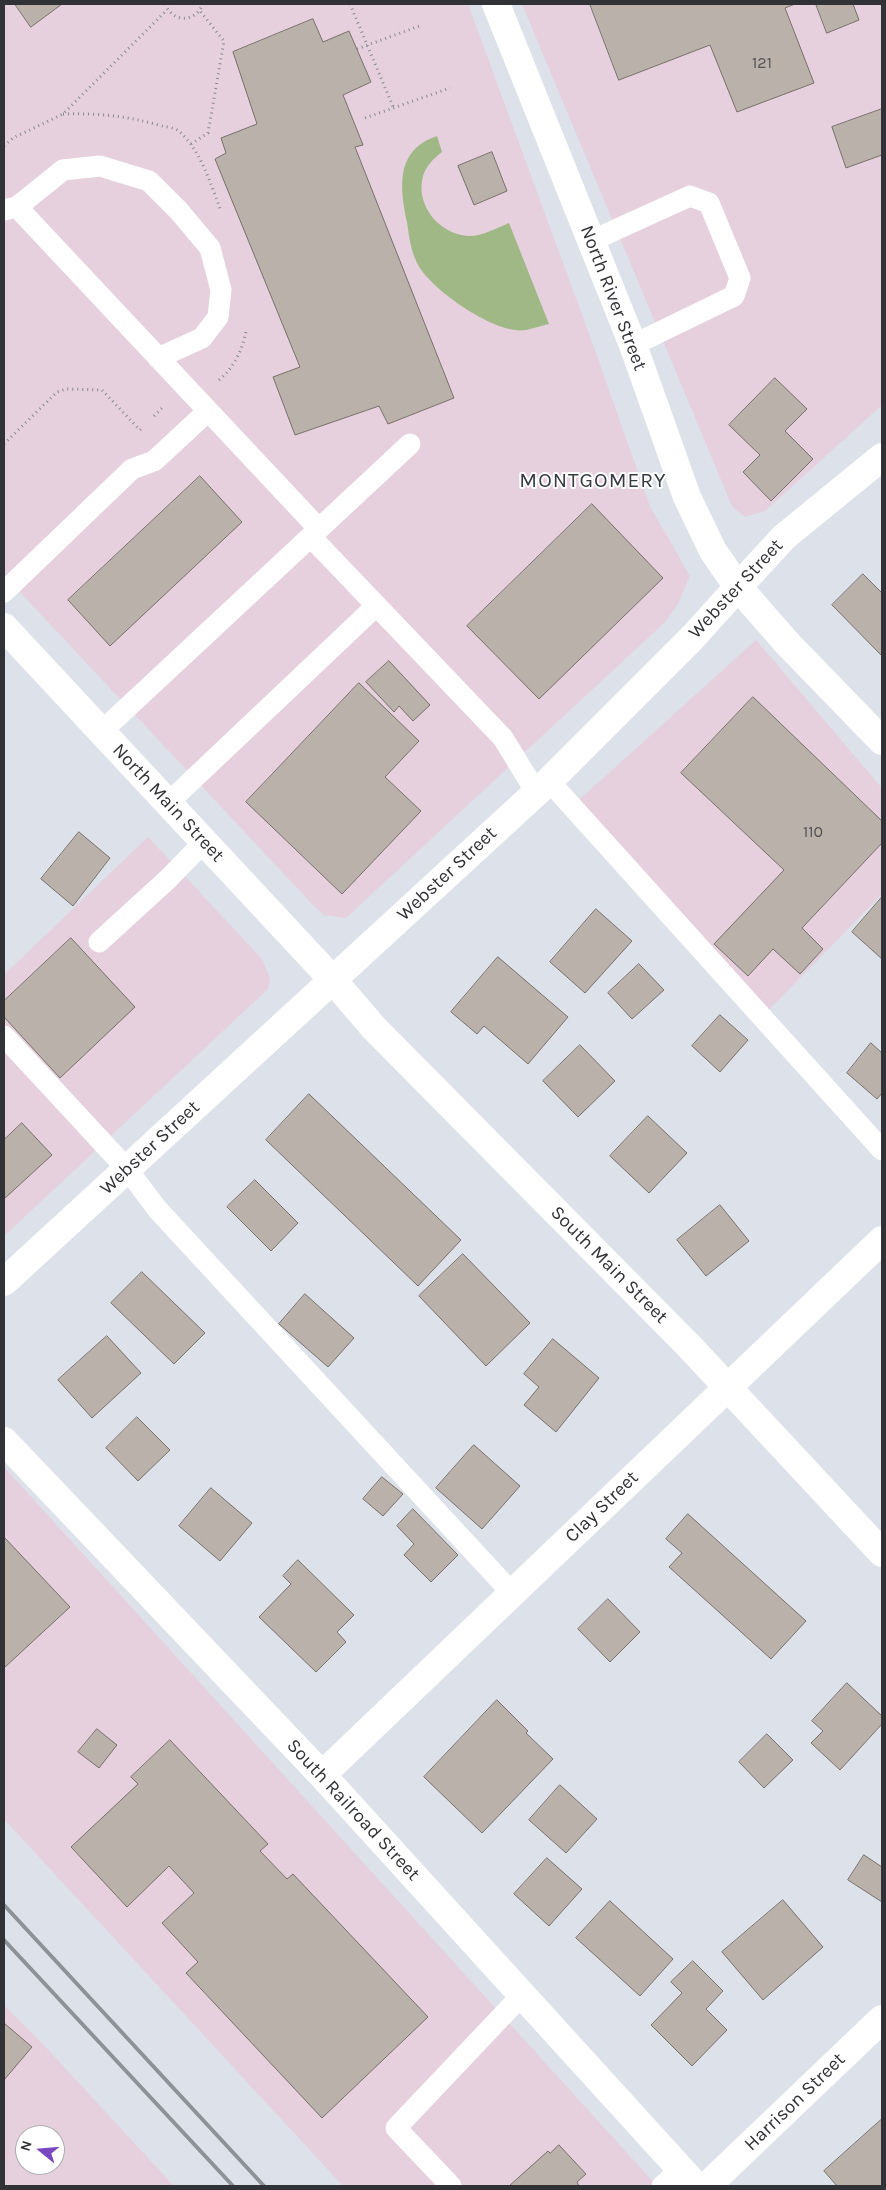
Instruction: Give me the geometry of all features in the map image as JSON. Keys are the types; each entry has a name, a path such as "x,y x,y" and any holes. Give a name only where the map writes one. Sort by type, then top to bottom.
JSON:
{"street":[{"name":"North River Street","path":"496,4 633,345 687,497 714,551 738,587 786,642 882,741"},
{"name":"Webster Street","path":"4,1282 542,786 693,637 784,537 882,456"},
{"name":"North Main Street","path":"4,627 332,979"},
{"name":"South Main Street","path":"332,979 374,1028 682,1339 882,1553"},
{"name":"Clay Street","path":"322,1775 882,1240"},
{"name":"South Railroad Street","path":"4,1441 322,1775 522,1995 680,2181"},
{"name":"Harrison Street","path":"707,2186 882,2018"}],"lane":[{"path":"158,358 202,338 218,317 222,290 210,248 179,211 149,181 100,166 63,170 10,208 208,411 376,606 503,738 542,786 882,1150"},
{"path":"592,242 690,196 709,203 740,278 734,296 633,345"},
{"path":"4,592 132,469 154,461 208,411"},
{"path":"101,732 410,444"},
{"path":"168,802 376,606"},
{"path":"99,942 204,843"},
{"path":"4,1036 127,1169 158,1210 512,1593"},
{"path":"451,2186 396,2128 522,1995"}],"path":[{"path":"164,4 171,15 183,19 192,17 200,11 203,4"},
{"path":"350,4 394,109"},
{"path":"4,146 13,138 63,114 167,10"},
{"path":"191,144 208,133 224,41 200,11"},
{"path":"357,49 422,25"},
{"path":"365,118 450,88"},
{"path":"4,444 57,392 66,389 102,390 140,430 146,424"},
{"path":"152,418 170,401"}],"shaded area":[{"path":"4,4 468,4 650,506 690,576 678,604 664,623 346,918 324,915 313,905 4,575"},
{"path":"522,4 882,4 882,405 765,511 745,517 732,506"},
{"path":"756,640 882,788 882,894 760,1019 568,810"},
{"path":"148,837 262,959 270,978 268,989 4,1236 4,975"},
{"path":"4,1467 657,2186 343,2186 4,1819"},
{"path":"4,2005 39,2040 174,2186 4,2186"}],"green space":[{"path":"437,136 442,152 426,169 421,187 426,207 439,224 457,234 478,235 509,223 549,324 528,330 515,330 490,322 446,295 424,273 417,263 410,243 402,184 407,160 423,142"}],"building":[{"path":"15,4 62,4 31,27"},
{"path":"590,4 795,4 785,8 814,83 737,112 710,45 619,80"},
{"path":"816,4 853,4 859,20 827,33"},
{"path":"313,19 323,42 349,31 371,82 343,95 363,145 355,147 454,398 388,424 379,406 295,435 273,377 300,367 215,159 226,153 221,138 257,124 233,52"},
{"path":"882,109 882,155 846,168 832,127"},
{"path":"492,152 507,191 474,205 458,166"},
{"path":"775,378 807,409 785,431 813,459 771,501 743,472 760,455 729,425"},
{"path":"200,476 242,522 110,646 68,600"},
{"path":"592,504 663,578 539,699 467,626"},
{"path":"863,574 882,593 882,656 832,605"},
{"path":"389,661 430,705 413,721 399,706 394,712 366,682"},
{"path":"359,683 419,741 385,777 421,811 342,894 246,802"},
{"path":"753,697 882,821 882,843 802,928 823,949 800,974 773,949 748,976 714,944 784,870 681,773"},
{"path":"79,832 110,858 73,906 41,879"},
{"path":"882,897 882,959 852,932"},
{"path":"596,909 632,941 585,993 550,962"},
{"path":"71,938 135,1007 60,1078 4,1017 4,1001"},
{"path":"498,957 568,1017 528,1064 484,1026 477,1034 451,1012"},
{"path":"639,964 664,990 632,1019 608,993"},
{"path":"720,1015 748,1040 720,1072 692,1046"},
{"path":"871,1043 882,1053 882,1093 877,1099 847,1073"},
{"path":"580,1045 615,1081 578,1117 543,1081"},
{"path":"309,1094 461,1240 418,1286 266,1140"},
{"path":"648,1116 687,1153 649,1193 610,1156"},
{"path":"22,1123 52,1155 4,1199 4,1140"},
{"path":"255,1180 298,1223 271,1251 227,1207"},
{"path":"720,1205 749,1241 706,1276 677,1240"},
{"path":"463,1254 530,1323 486,1366 419,1296"},
{"path":"142,1272 205,1333 174,1364 111,1303"},
{"path":"305,1294 354,1338 328,1367 279,1324"},
{"path":"107,1336 141,1373 92,1418 58,1380"},
{"path":"553,1339 599,1378 556,1432 524,1405 539,1387 524,1374"},
{"path":"137,1417 170,1450 138,1481 106,1448"},
{"path":"474,1445 520,1486 482,1529 436,1488"},
{"path":"382,1477 403,1494 383,1516 363,1499"},
{"path":"211,1488 252,1523 220,1561 179,1526"},
{"path":"413,1509 458,1555 431,1582 404,1555 414,1544 397,1526"},
{"path":"688,1514 806,1621 771,1659 669,1567 682,1553 666,1539"},
{"path":"4,1537 70,1607 4,1668"},
{"path":"298,1560 354,1615 337,1632 346,1642 316,1672 259,1617 291,1584 283,1576"},
{"path":"608,1599 640,1632 610,1662 578,1629"},
{"path":"847,1683 882,1716 882,1724 840,1770 811,1743 823,1731 812,1721"},
{"path":"497,1700 528,1731 526,1733 553,1759 482,1833 424,1777"},
{"path":"97,1729 117,1745 99,1768 78,1752"},
{"path":"767,1734 793,1760 764,1788 739,1762"},
{"path":"170,1740 268,1844 260,1851 287,1879 293,1874 428,2017 322,2118 186,1973 198,1962 162,1923 194,1893 169,1866 127,1907 71,1847 138,1784 131,1777"},
{"path":"560,1785 597,1819 566,1853 529,1820"},
{"path":"864,1855 882,1867 882,1902 848,1880"},
{"path":"547,1858 582,1889 549,1926 514,1894"},
{"path":"783,1900 823,1947 763,2000 722,1952"},
{"path":"610,1901 673,1959 640,1996 576,1938"},
{"path":"693,1961 723,1991 706,2009 727,2030 692,2066 651,2025 682,1993 671,1982"},
{"path":"4,2023 32,2047 4,2080"},
{"path":"882,2119 882,2186 837,2186 824,2171"},
{"path":"559,2145 586,2174 577,2182 579,2186 509,2186 548,2151 550,2153"}],"railway":[{"path":"4,1905 264,2186"},
{"path":"4,1940 233,2186"}],"district":[{"name":"MONTGOMERY","path":"593,481"}]}
